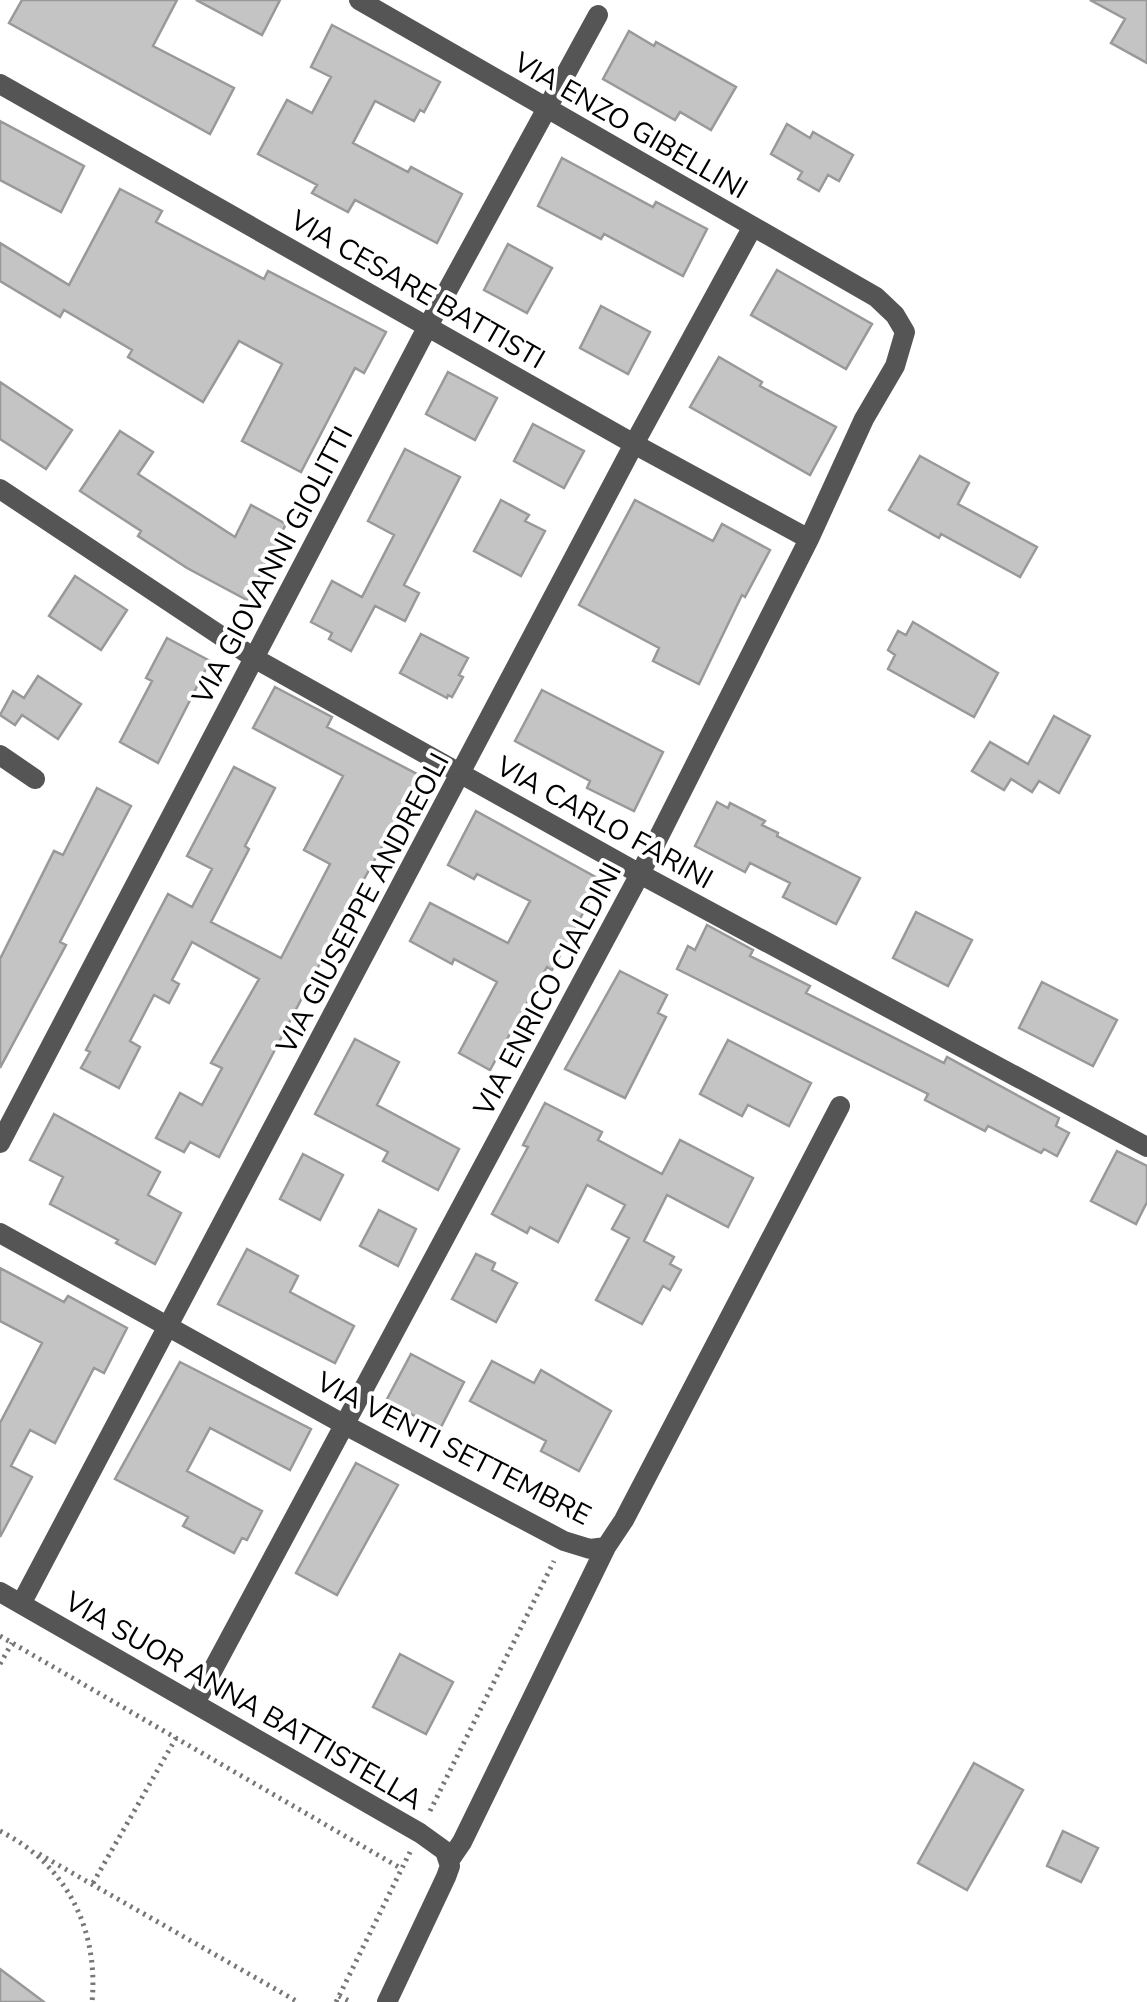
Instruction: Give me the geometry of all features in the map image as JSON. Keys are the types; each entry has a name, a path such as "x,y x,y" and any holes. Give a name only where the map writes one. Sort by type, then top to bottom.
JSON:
{"street":[{"name":"VIA ENZO GIBELLINI","path":"359,0 876,297"},
{"name":"VIA GIOVANNI GIOLITTI","path":"0,1142 428,326 598,16"},
{"name":"VIA CESARE BATTISTI","path":"0,84 810,540"},
{"name":"VIA GIUSEPPE ANDREOLI","path":"20,1604 752,228"},
{"name":"VIA ENRICO CIALDINI","path":"195,1704 640,874 810,540 864,419 895,366 904,332 876,297"},
{"name":"VIA CARLO FARINI","path":"0,489 254,658 640,874 1147,1147"},
{"path":"0,755 35,779"},
{"name":"VIA VENTI SETTEMBRE","path":"0,1233 564,1540 590,1549 606,1548 840,1106"},
{"path":"387,2002 449,1863 606,1548"},
{"name":"VIA SUOR ANNA BATTISTELLA","path":"0,1592 420,1833 438,1844 449,1863"}],"path":[{"path":"351,2002 337,1999 564,1540"},
{"path":"0,1636 402,1868"},
{"path":"0,1664 12,1643"},
{"path":"93,1884 176,1738"},
{"path":"0,1832 298,2002"},
{"path":"38,1854 80,1911 95,1972 92,2002"}],"building":[{"path":"22,0 177,0 153,46 234,88 210,134 9,23"},
{"path":"196,0 280,0 262,35"},
{"path":"1090,0 1147,0 1147,63 1111,43 1125,19"},
{"path":"332,25 440,82 424,112 420,110 414,121 375,101 353,143 462,194 437,243 355,200 348,212 312,193 317,185 258,154 287,100 312,113 331,77 311,67"},
{"path":"629,31 736,87 711,130 680,112 675,120 603,79"},
{"path":"0,121 84,166 61,212 0,180"},
{"path":"787,124 810,138 813,132 853,155 839,181 828,175 819,191 798,179 802,172 771,154"},
{"path":"562,158 653,207 656,202 707,229 683,276 604,234 601,239 538,206"},
{"path":"120,189 162,211 156,222 264,279 268,271 386,332 364,373 355,368 301,472 242,441 282,364 239,341 203,402 128,357 132,350 64,310 60,317 0,281 0,243 69,285"},
{"path":"508,244 552,268 527,313 484,290"},
{"path":"777,270 872,324 846,369 751,315"},
{"path":"601,306 650,332 628,374 580,348"},
{"path":"719,357 762,382 760,386 836,427 810,475 690,407"},
{"path":"448,372 497,398 475,440 426,414"},
{"path":"0,382 72,430 46,469 0,439"},
{"path":"533,424 584,451 564,488 514,461"},
{"path":"120,431 153,452 138,474 235,537 251,505 286,524 247,600 187,568 138,536 141,531 80,491"},
{"path":"405,449 460,477 404,585 419,593 405,621 375,606 351,651 329,639 332,633 311,622 332,581 362,597 394,535 368,521"},
{"path":"920,456 969,483 958,504 1037,547 1020,577 889,510"},
{"path":"501,500 529,515 525,521 545,531 521,576 474,551"},
{"path":"635,500 713,541 722,524 770,550 745,597 742,595 699,684 653,661 659,648 579,605"},
{"path":"75,576 127,610 101,650 49,616"},
{"path":"913,622 998,673 974,717 888,669 895,655 888,650 898,631 906,635"},
{"path":"421,634 468,658 452,697 447,698 400,673"},
{"path":"167,638 210,661 158,763 120,742 152,681 146,678"},
{"path":"38,676 81,704 58,739 22,715 15,725 0,715 13,691 24,698"},
{"path":"275,687 332,717 327,727 421,776 219,1157 190,1142 184,1152 156,1138 180,1093 202,1105 222,1068 211,1063 259,979 192,942 172,980 179,984 169,1003 154,995 130,1041 140,1047 119,1088 81,1068 90,1052 86,1050 168,894 192,907 212,869 187,856 234,767 275,788 211,922 281,958 330,864 304,850 343,776 253,728"},
{"path":"542,690 663,752 634,811 587,788 590,781 515,741"},
{"path":"1054,716 1090,736 1059,793 1039,781 1032,792 1011,779 1004,790 972,771 990,742 1028,764"},
{"path":"97,788 131,806 60,942 66,945 0,1068 0,959 54,851 63,855"},
{"path":"717,802 728,808 730,803 765,821 762,825 778,833 777,836 860,878 836,924 783,897 790,883 750,863 745,872 695,846"},
{"path":"476,811 601,880 552,970 547,967 490,1070 459,1053 497,982 410,941 430,903 508,943 530,901 477,874 474,879 448,865"},
{"path":"916,912 972,940 948,986 893,958"},
{"path":"707,925 753,950 750,956 810,986 806,993 944,1063 947,1057 1059,1118 1056,1126 1069,1133 1057,1156 1044,1149 1041,1153 988,1126 985,1131 925,1100 928,1094 677,969 688,946 695,950"},
{"path":"620,971 667,995 658,1013 666,1017 625,1098 565,1069"},
{"path":"1042,982 1117,1020 1093,1066 1019,1028"},
{"path":"355,1039 399,1062 377,1105 459,1149 438,1190 383,1161 388,1152 315,1114"},
{"path":"728,1040 811,1083 789,1126 748,1105 742,1116 700,1094"},
{"path":"545,1103 602,1132 598,1140 662,1174 680,1140 753,1178 728,1227 667,1195 644,1241 674,1257 670,1264 681,1270 670,1290 663,1286 642,1324 596,1300 629,1238 612,1229 625,1205 587,1185 558,1242 530,1227 527,1233 492,1214 528,1147 523,1145"},
{"path":"54,1114 160,1172 148,1195 181,1213 155,1264 50,1204 63,1177 30,1160"},
{"path":"1117,1151 1147,1166 1147,1202 1136,1224 1091,1201"},
{"path":"303,1154 343,1175 320,1220 280,1199"},
{"path":"379,1210 416,1229 398,1266 360,1246"},
{"path":"247,1249 298,1276 290,1292 354,1326 335,1363 218,1304"},
{"path":"476,1254 495,1263 492,1270 517,1283 496,1322 452,1299"},
{"path":"0,1268 64,1302 68,1296 127,1328 104,1373 94,1368 55,1443 30,1430 11,1466 32,1477 0,1537 0,1423 42,1343 0,1321"},
{"path":"411,1354 464,1382 440,1429 386,1401"},
{"path":"492,1361 534,1383 541,1370 611,1411 579,1471 541,1451 546,1441 470,1401"},
{"path":"180,1362 311,1429 290,1470 210,1428 187,1471 262,1511 247,1540 242,1538 234,1553 183,1526 188,1517 115,1479"},
{"path":"356,1463 398,1485 337,1595 296,1573"},
{"path":"400,1654 453,1682 426,1734 373,1707"},
{"path":"974,1763 1023,1790 967,1890 918,1863"},
{"path":"1063,1831 1098,1848 1081,1882 1047,1866"},
{"path":"0,1969 44,2002 0,2002"}]}
